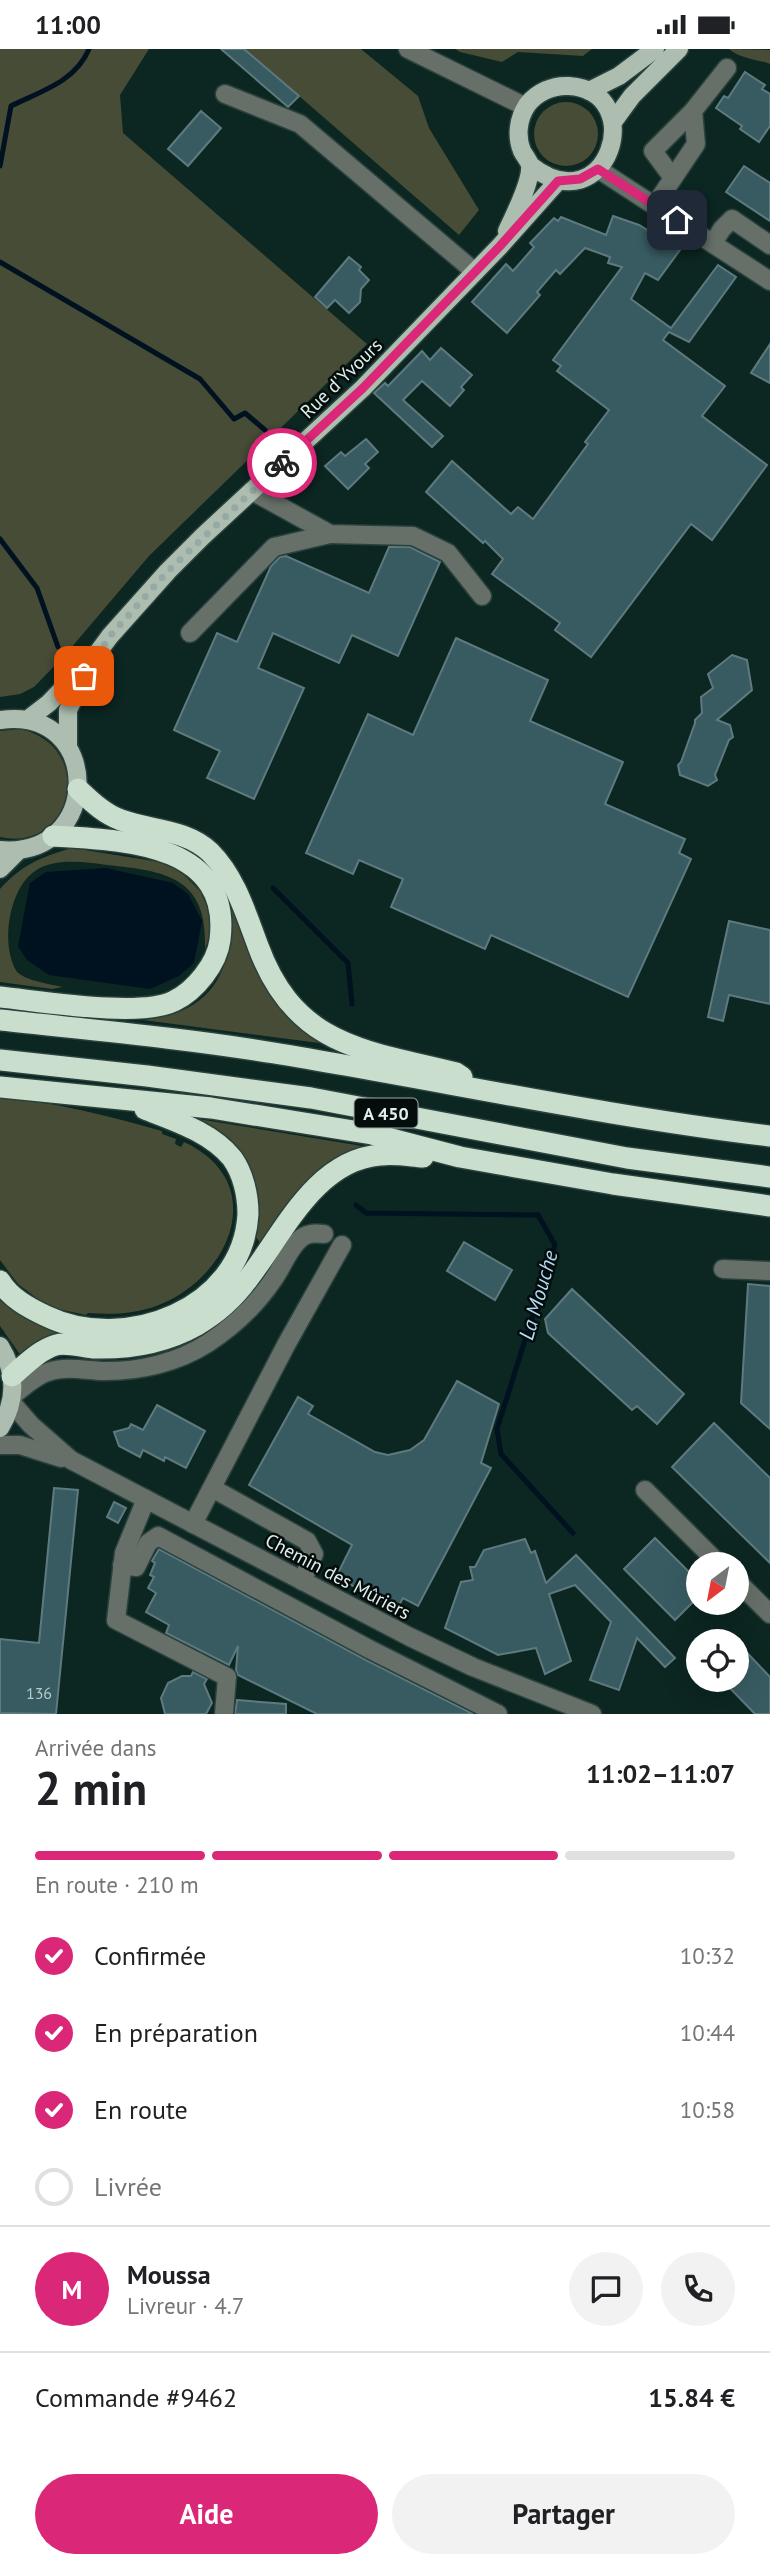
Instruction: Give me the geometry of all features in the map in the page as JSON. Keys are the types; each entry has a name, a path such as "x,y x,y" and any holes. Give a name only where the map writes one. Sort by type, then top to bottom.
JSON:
{"highway":[{"path":"78,789 105,812 118,819 176,833 209,851 231,879 274,981 298,1015 315,1029 374,1053 456,1073 488,1093"},
{"path":"0,997 137,1009 173,1002 201,980 212,964 219,945 222,923 219,904 203,877 177,856 153,846 53,836"},
{"name":"A 450","path":"0,1020 273,1053 488,1093 694,1127 770,1136"},
{"name":"A 450","path":"0,1061 147,1076 311,1098 627,1159 770,1177"},
{"path":"0,1087 211,1108 372,1134 460,1157 613,1184 770,1206"},
{"path":"0,1281 5,1289 28,1307 55,1320 89,1329 123,1330 159,1323 191,1305 215,1289 234,1262 247,1231 248,1205 242,1177 232,1158 211,1140 188,1127 124,1101"},
{"path":"12,1391 40,1353 57,1345 120,1348 152,1343 197,1325 230,1300 307,1196 333,1174 355,1161 380,1154 430,1159 460,1157"}],"main road":[{"path":"589,91 619,76 655,49"},
{"path":"613,122 632,96 680,49"},
{"path":"554,87 578,87 589,91 604,104 613,122 610,152 598,169 580,179 558,181 543,175 530,165 523,154 518,130 526,107 543,91 554,87"},
{"path":"500,246 524,195 530,165"},
{"name":"Rue d'Yvours","path":"93,659 168,571 363,388 500,246 558,181"},
{"path":"27,720 49,703 93,659"},
{"path":"68,747 68,710 93,659"},
{"path":"0,720 27,720 43,725 57,734 76,761 78,789 74,809 67,822 37,847 9,851 0,869"},
{"path":"0,1346 12,1391 0,1429"}],"street":[{"path":"408,49 526,107"},
{"path":"673,178 653,151 692,111 727,68"},
{"path":"225,94 300,124 475,272"},
{"path":"655,205 696,144 692,111"},
{"path":"598,169 770,281"},
{"path":"713,243 732,219 770,245"},
{"path":"252,491 330,534"},
{"path":"190,633 274,547 330,534 413,536 449,553 482,596"},
{"path":"12,1391 47,1372 60,1369 121,1371 161,1363 201,1347 239,1320 255,1303 299,1239 311,1233 324,1234"},
{"path":"193,1524 286,1345 342,1245"},
{"path":"723,1269 770,1271"},
{"name":"Chemin des Mûriers","path":"12,1391 31,1426 71,1461"},
{"name":"Chemin des Mûriers","path":"0,1445 20,1445 71,1461 410,1637 473,1667 592,1714"},
{"path":"212,1488 306,1541 314,1553 302,1581"},
{"path":"645,1490 707,1552"},
{"path":"146,1499 124,1553 116,1620 227,1678 224,1714"},
{"path":"122,1565 136,1567 148,1543 158,1536 371,1650 498,1714"},
{"path":"749,1593 770,1614"}],"green space":[{"path":"0,49 149,49 120,95 123,133 367,344 149,556 65,655 34,687 20,694 0,697"},
{"path":"245,49 361,49 418,96 429,128 479,210 459,235"},
{"path":"455,49 592,49 583,56 518,52 502,62"},
{"path":"729,49 770,50 770,64 744,57"},
{"path":"566,102 584,108 592,116 598,134 592,152 584,160 566,166 548,160 540,152 534,134 540,116 548,108"},
{"path":"20,729 44,739 60,755 67,775 66,795 59,814 45,829 25,838 0,837 0,731"},
{"path":"72,848 166,863 184,875 201,892 209,912 211,930 205,949 204,925 199,906 191,892 179,882 165,875 128,867 81,862 55,863 38,869 28,877 14,902 8,932 12,961 17,972 32,980 63,987 52,989 0,982 0,889 16,873 32,863"},
{"path":"229,898 307,1033 319,1043 143,1020 181,1011 209,991 218,978 228,948"},
{"path":"0,1097 81,1110 162,1131 162,1134 176,1139 175,1144 181,1147 184,1142 210,1158 226,1178 233,1200 232,1223 224,1246 210,1268 191,1286 168,1301 148,1309 118,1314 86,1315 58,1309 42,1302 18,1284 0,1260"},
{"path":"198,1119 368,1147 338,1158 318,1172 261,1244 256,1237 258,1198 255,1182 248,1168 228,1143"},
{"path":"0,1296 30,1320 65,1334 42,1340 19,1353 0,1326"}],"water":[{"path":"106,868 173,883 188,894 202,921 194,963 179,976 150,989 49,975 27,960 18,946 30,883 46,872"}],"building":[{"path":"221,49 244,49 299,96 288,107"},
{"path":"745,72 765,85 762,89 770,94 770,126 759,142 716,108 724,96 728,98"},
{"path":"201,111 221,128 188,166 168,149"},
{"path":"744,166 770,183 770,221 726,192"},
{"path":"613,216 639,225 680,250 658,280 645,273 631,299 671,328 718,265 736,277 689,342 669,332 663,340 725,386 702,416 767,465 712,540 691,524 591,657 555,630 560,623 492,574 503,559 426,492 452,461 511,514 518,507 533,519 588,444 585,442 609,410 557,371 561,366 553,360 622,267 608,263 610,257 585,248 560,274 556,270 537,292 540,295 507,333 472,302 506,264 513,271 534,247 530,243 554,218 558,221 561,217 606,235"},
{"path":"349,257 361,267 359,270 369,280 361,289 360,302 349,313 335,300 327,308 315,297"},
{"path":"770,344 770,383 751,373"},
{"path":"441,348 472,375 461,387 464,390 450,406 422,381 403,400 443,436 432,447 374,393 385,383 388,386 422,351 430,360"},
{"path":"366,439 378,452 365,464 369,468 348,489 325,466 341,452 345,456"},
{"path":"389,547 410,547 440,562 398,656 352,635 339,663 273,633 258,668 304,688 254,799 207,778 220,751 174,730 217,633 237,642 271,566 280,557 286,556 369,593"},
{"path":"456,638 548,680 530,721 623,762 605,804 685,839 679,853 691,859 628,997 491,935 485,949 391,907 403,879 359,860 353,874 306,853 368,714 413,735"},
{"path":"732,655 747,660 752,690 717,720 730,725 733,737 729,740 715,775 717,780 708,786 680,775 678,765 695,720 702,713 701,697 713,688 708,674"},
{"path":"729,921 770,930 770,1004 729,995 723,1021 708,1017"},
{"path":"464,1242 512,1270 495,1300 447,1271"},
{"path":"748,1284 770,1286 770,1429 741,1403"},
{"path":"572,1289 684,1394 657,1424 637,1406 632,1410 548,1333 545,1319"},
{"path":"457,1381 499,1404 481,1463 491,1468 418,1606 403,1598 397,1609 336,1577 352,1545 249,1485 298,1397 313,1406 308,1414 375,1452 388,1455 410,1450 424,1440"},
{"path":"157,1405 205,1431 186,1468 143,1450 140,1457 119,1446 114,1432 129,1428 131,1424 143,1430"},
{"path":"714,1423 770,1478 770,1563 672,1467"},
{"path":"54,1488 78,1490 56,1714 0,1713 0,1639 39,1643"},
{"path":"114,1502 126,1508 118,1523 107,1517"},
{"path":"655,1538 686,1569 686,1609 675,1620 624,1569"},
{"path":"525,1539 531,1553 535,1551 546,1583 576,1555 675,1658 665,1667 637,1638 619,1690 590,1680 611,1622 575,1585 549,1594 571,1661 545,1674 536,1648 498,1655 445,1628 461,1582 473,1580 470,1567 475,1567 484,1550"},
{"path":"159,1549 473,1714 317,1714 238,1675 238,1646 229,1665 166,1633 169,1625 146,1612 156,1593 148,1588 154,1577 150,1575 155,1563 152,1561"},
{"path":"749,1655 770,1677 770,1714 755,1714 734,1692 749,1692"},
{"path":"193,1672 207,1679 204,1684 212,1703 206,1714 165,1714 161,1698 168,1683 182,1676 191,1676"},
{"path":"237,1700 286,1704 286,1714 235,1714"}],"waterway":[{"name":"La Mouche","path":"0,166 11,106 66,78 83,60 89,49"},
{"path":"0,262 200,379 234,419 245,413 265,430"},
{"name":"La Mouche","path":"0,539 37,588 58,647"},
{"name":"La Mouche","path":"273,888 348,963 352,1004"},
{"name":"La Mouche","path":"356,1205 366,1213 538,1215 555,1245 497,1429 501,1454 573,1533"}],"way so far":[{"path":"84,676 110,636 168,571 282,463"}],"route":[{"path":"282,463 363,388 500,246 558,181 580,179 598,169 677,220"}]}
